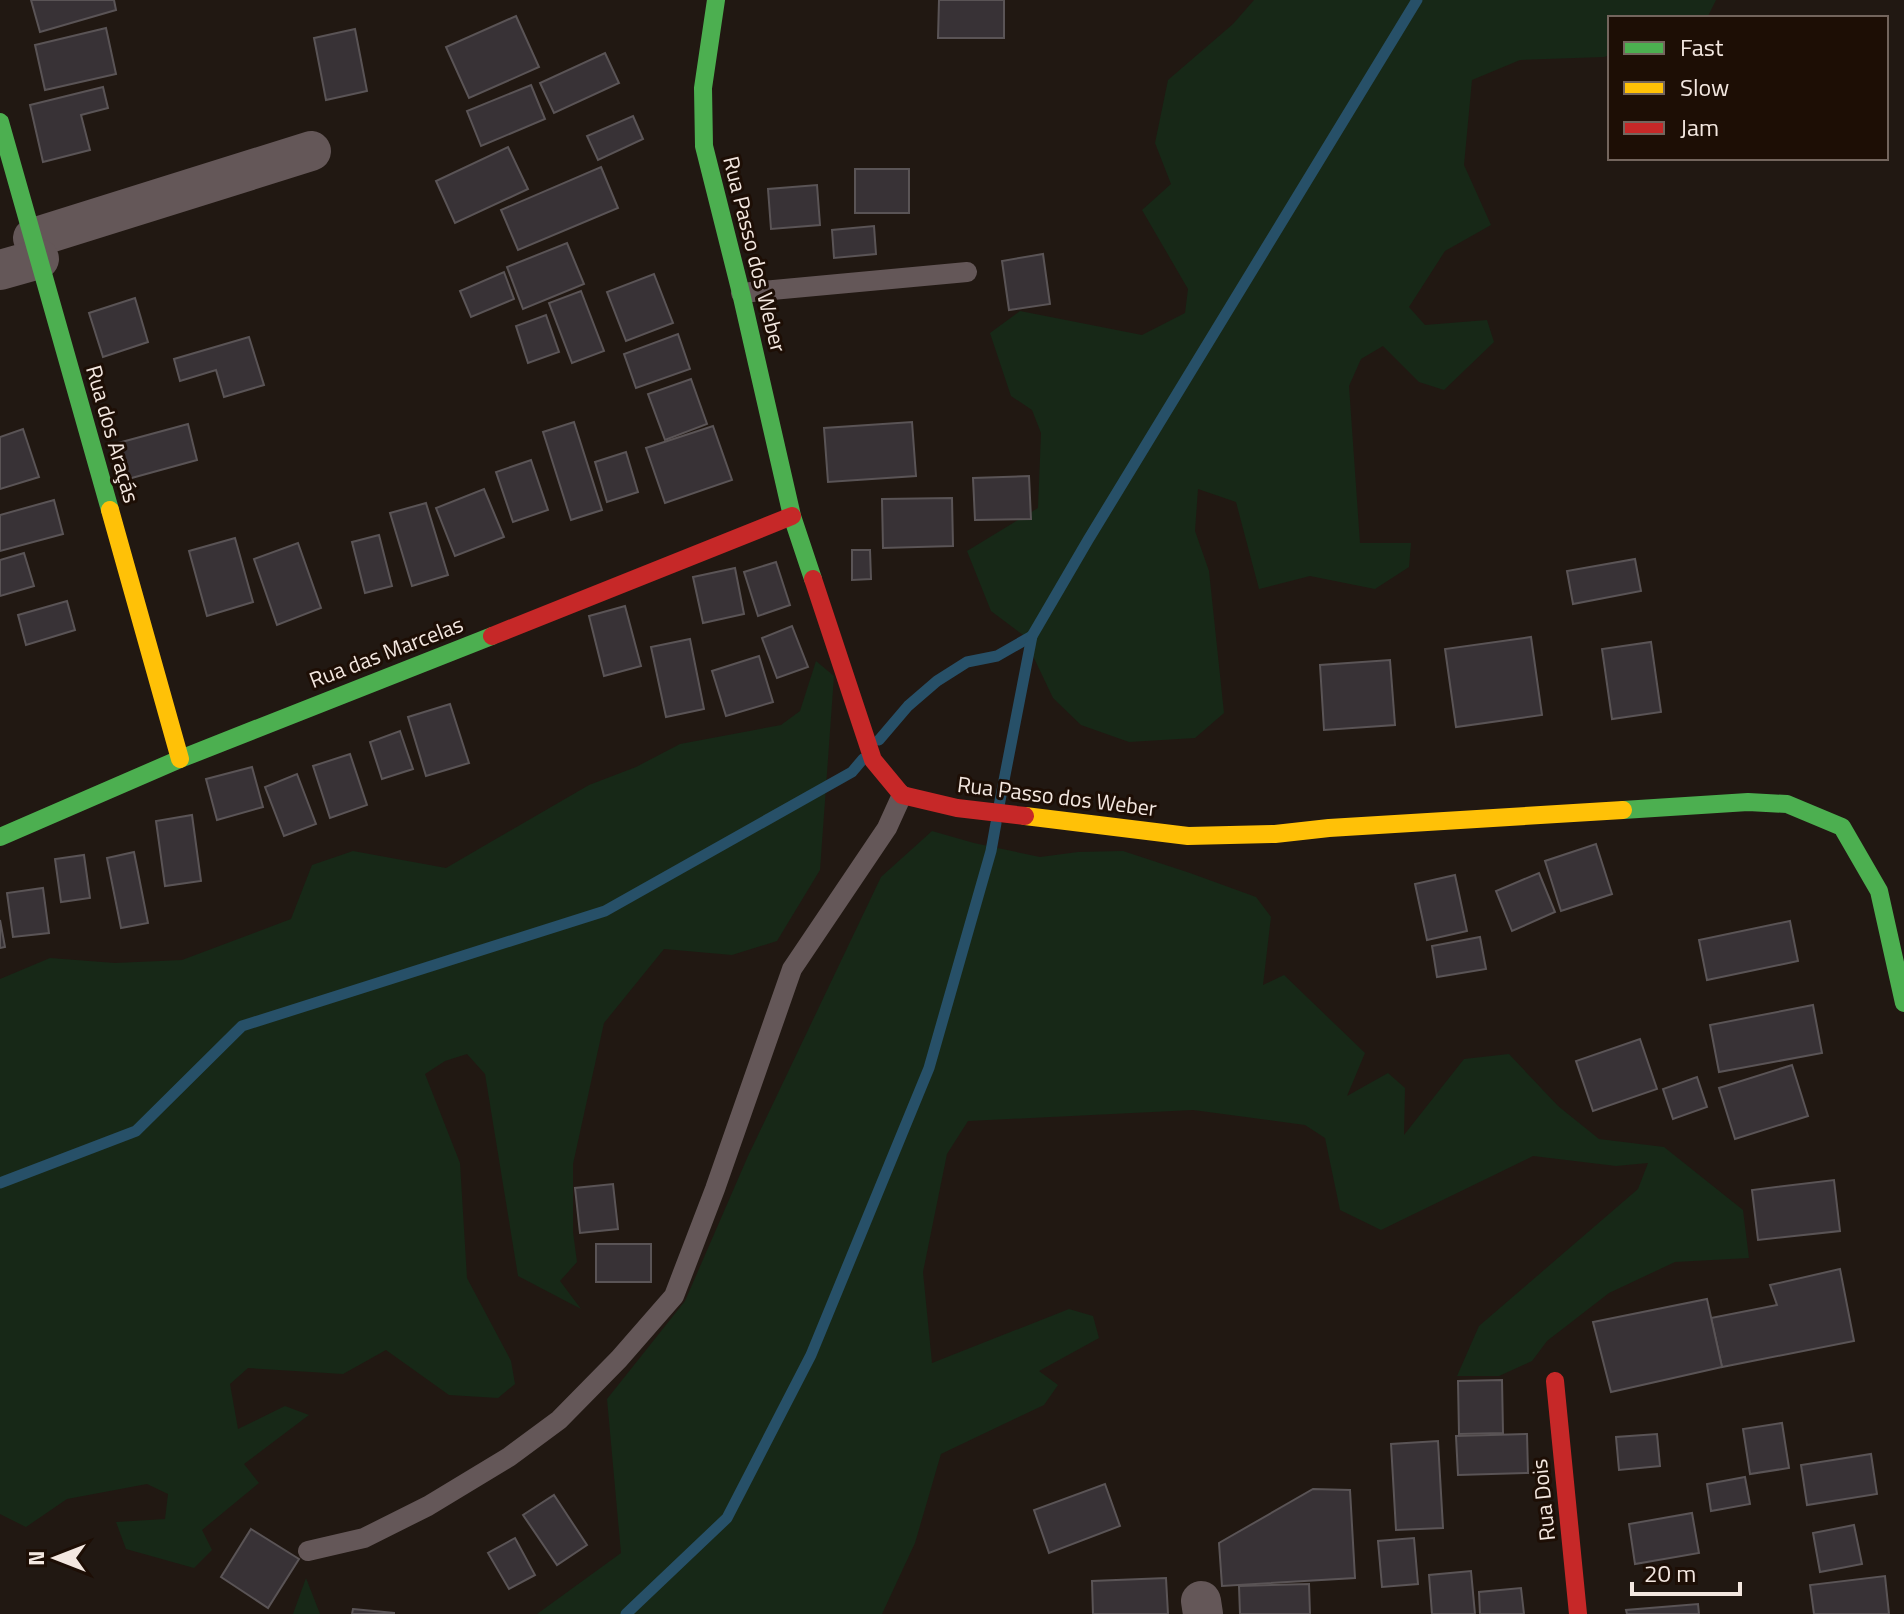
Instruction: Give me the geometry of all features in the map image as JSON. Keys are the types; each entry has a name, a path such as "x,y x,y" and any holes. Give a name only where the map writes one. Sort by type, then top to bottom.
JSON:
{"street":[{"name":"Rua Passo dos Weber","path":"716,0 703,88 704,146 792,516 873,760 902,795 957,808 1188,836 1275,834 1748,802 1787,804 1842,827 1879,891 1904,1003"},
{"name":"Rua dos Araçás","path":"0,122 180,759"},
{"path":"0,270 36,248 311,151"},
{"name":"Rua das Marcelas","path":"0,837 180,759 792,516"},
{"name":"Rua Dois","path":"1555,1381 1578,1614"}],"lane":[{"path":"741,293 967,272"},
{"path":"308,1551 364,1538 428,1506 509,1457 559,1420 619,1359 674,1296 792,969 887,828 902,795"}],"green space":[{"path":"1254,0 1716,0 1708,16 1608,16 1608,56 1604,57 1520,60 1472,80 1464,165 1491,225 1445,251 1409,307 1425,325 1487,320 1494,342 1444,390 1419,382 1383,346 1361,359 1349,386 1360,543 1411,543 1409,567 1375,589 1310,576 1259,589 1236,502 1198,489 1195,531 1209,571 1224,713 1195,738 1129,742 1081,725 1053,698 1023,635 991,611 967,551 1038,508 1041,433 1032,410 1011,396 990,333 1020,311 1142,335 1185,313 1188,289 1142,210 1171,184 1155,143 1168,80 1233,24"},
{"path":"816,661 834,676 820,870 777,941 732,955 664,949 604,1023 573,1164 573,1232 577,1262 560,1281 581,1309 518,1276 485,1074 467,1054 445,1061 425,1074 460,1163 467,1278 511,1361 515,1384 498,1398 449,1395 386,1350 343,1374 248,1368 230,1384 238,1429 285,1406 309,1415 244,1464 259,1483 202,1530 212,1550 194,1568 126,1549 116,1522 165,1519 168,1494 147,1484 67,1499 26,1527 0,1514 0,979 50,958 115,963 182,960 291,919 312,865 353,851 446,868 589,785 636,767 680,744 781,725 800,711"},
{"path":"932,831 1040,857 1123,851 1256,897 1271,917 1263,985 1284,975 1365,1053 1347,1096 1388,1073 1405,1088 1404,1135 1464,1059 1509,1054 1558,1106 1599,1139 1664,1147 1743,1210 1749,1258 1675,1262 1609,1293 1547,1341 1532,1361 1499,1376 1457,1376 1479,1326 1638,1189 1648,1163 1616,1166 1533,1156 1381,1230 1340,1210 1325,1138 1305,1125 1193,1110 968,1121 947,1154 923,1272 932,1363 1069,1309 1093,1316 1099,1338 1039,1371 1058,1385 1044,1405 941,1454 915,1543 882,1614 537,1614 621,1553 607,1399 685,1301 748,1156 881,877"},
{"path":"306,1578 320,1614 293,1614"}],"building":[{"path":"31,0 114,0 116,10 40,32"},
{"path":"939,0 1004,0 1004,38 938,38"},
{"path":"516,16 539,67 469,98 446,47"},
{"path":"106,28 116,74 45,90 35,45"},
{"path":"355,29 367,91 326,100 314,38"},
{"path":"605,53 619,83 554,113 540,83"},
{"path":"531,85 545,119 481,146 467,111"},
{"path":"103,87 108,108 81,115 90,150 43,162 30,105"},
{"path":"633,116 643,139 598,160 587,136"},
{"path":"508,147 528,189 455,223 436,181"},
{"path":"601,167 618,208 518,250 501,210"},
{"path":"855,169 909,169 909,213 855,213"},
{"path":"817,185 820,225 771,229 768,189"},
{"path":"874,226 876,254 834,258 832,230"},
{"path":"567,243 584,284 523,309 507,267"},
{"path":"1043,254 1050,304 1009,310 1002,261"},
{"path":"504,272 514,299 471,317 460,291"},
{"path":"654,274 673,323 626,341 607,292"},
{"path":"581,291 604,351 572,363 549,303"},
{"path":"135,298 148,342 103,357 89,313"},
{"path":"546,315 559,352 528,363 516,326"},
{"path":"678,334 690,369 636,388 624,354"},
{"path":"249,337 264,385 224,397 216,370 180,381 174,359"},
{"path":"691,379 707,424 665,440 648,394"},
{"path":"574,422 602,510 571,520 543,432"},
{"path":"912,422 916,476 828,482 824,428"},
{"path":"188,424 197,460 128,479 118,443"},
{"path":"713,426 732,480 665,503 646,448"},
{"path":"23,429 39,477 0,489 0,437"},
{"path":"626,452 638,492 607,502 595,462"},
{"path":"531,460 548,510 513,522 496,472"},
{"path":"1029,476 1031,519 975,520 973,478"},
{"path":"484,489 504,537 455,556 436,508"},
{"path":"952,498 953,546 883,548 882,499"},
{"path":"54,500 63,534 0,551 0,515"},
{"path":"426,503 448,575 412,586 390,513"},
{"path":"379,535 392,586 365,593 352,542"},
{"path":"235,538 253,602 207,616 189,551"},
{"path":"298,543 321,608 277,625 254,559"},
{"path":"852,550 870,550 871,579 852,580"},
{"path":"24,553 34,586 0,596 0,560"},
{"path":"1635,559 1641,591 1573,604 1567,571"},
{"path":"776,562 790,605 758,616 744,572"},
{"path":"735,568 744,614 703,623 693,577"},
{"path":"67,601 75,630 26,645 18,615"},
{"path":"625,606 641,666 604,676 589,616"},
{"path":"792,626 808,667 777,678 762,638"},
{"path":"1531,637 1542,715 1456,727 1445,649"},
{"path":"690,639 704,709 666,717 651,647"},
{"path":"1651,642 1661,712 1612,719 1602,649"},
{"path":"759,656 773,702 726,716 712,671"},
{"path":"1390,660 1395,725 1324,730 1320,665"},
{"path":"450,704 469,763 426,776 408,717"},
{"path":"400,731 413,769 382,779 370,742"},
{"path":"350,754 367,805 330,818 313,766"},
{"path":"252,767 263,807 217,820 206,779"},
{"path":"297,774 316,824 284,836 265,787"},
{"path":"192,815 201,881 165,886 156,821"},
{"path":"1596,844 1612,894 1561,911 1545,861"},
{"path":"134,852 148,923 121,928 107,858"},
{"path":"84,855 90,898 61,902 55,859"},
{"path":"1539,873 1555,912 1512,931 1496,891"},
{"path":"1455,875 1467,931 1427,940 1415,884"},
{"path":"43,888 49,933 13,937 7,893"},
{"path":"0,920 5,947 0,948"},
{"path":"1790,921 1798,961 1707,980 1699,940"},
{"path":"1480,937 1486,969 1437,977 1432,946"},
{"path":"1813,1005 1822,1053 1719,1072 1710,1025"},
{"path":"1640,1039 1657,1089 1593,1111 1576,1061"},
{"path":"1792,1065 1808,1116 1735,1139 1719,1088"},
{"path":"1697,1077 1707,1107 1673,1119 1663,1089"},
{"path":"1834,1180 1840,1231 1758,1240 1752,1190"},
{"path":"613,1184 618,1229 580,1233 575,1188"},
{"path":"596,1244 651,1244 651,1282 596,1282"},
{"path":"1840,1269 1854,1341 1722,1367 1711,1318 1777,1305 1770,1285"},
{"path":"1707,1299 1722,1367 1611,1392 1593,1322"},
{"path":"1502,1380 1503,1433 1459,1434 1458,1381"},
{"path":"1782,1423 1789,1468 1750,1474 1743,1429"},
{"path":"1527,1434 1528,1473 1458,1475 1456,1436"},
{"path":"1657,1434 1660,1466 1619,1470 1616,1437"},
{"path":"1438,1441 1443,1528 1396,1530 1391,1444"},
{"path":"1871,1454 1877,1494 1807,1505 1801,1465"},
{"path":"1745,1477 1750,1504 1711,1511 1707,1484"},
{"path":"1105,1484 1120,1526 1049,1553 1034,1510"},
{"path":"1313,1489 1350,1490 1355,1578 1222,1586 1219,1543"},
{"path":"554,1495 587,1545 557,1565 523,1515"},
{"path":"1692,1513 1699,1553 1635,1564 1629,1524"},
{"path":"1854,1525 1862,1564 1820,1572 1813,1533"},
{"path":"251,1529 299,1559 268,1608 221,1577"},
{"path":"515,1538 535,1575 509,1589 488,1553"},
{"path":"1414,1538 1418,1584 1382,1587 1378,1541"},
{"path":"1471,1571 1475,1614 1432,1614 1429,1575"},
{"path":"1885,1576 1889,1614 1814,1614 1810,1585"},
{"path":"1166,1578 1168,1614 1093,1614 1092,1581"},
{"path":"1309,1584 1310,1614 1240,1614 1239,1586"},
{"path":"1521,1588 1524,1614 1480,1614 1479,1592"},
{"path":"1698,1604 1699,1614 1627,1614 1626,1610"},
{"path":"353,1609 394,1613 394,1614 352,1614"}],"waterway":[{"path":"999,806 1032,636 1417,0"},
{"path":"879,740 908,706 937,681 967,662 997,656 1032,636"},
{"path":"0,1183 136,1131 242,1026 605,911 852,772 863,759"},
{"path":"626,1614 727,1518 811,1355 929,1068 991,851 996,823"}],"traffic: fast":[{"path":"716,0 703,88 704,146 792,516 813,579"},
{"path":"0,122 110,510"},
{"path":"0,837 180,759 492,636"},
{"path":"1623,810 1748,802 1787,804 1842,827 1879,891 1904,1003"}],"traffic: slow":[{"path":"110,510 180,759"},
{"path":"1025,816 1188,836 1275,834 1623,810"}],"traffic: jam":[{"path":"492,636 792,516"},
{"path":"813,579 873,760 902,795 957,808 1025,816"},
{"path":"1555,1381 1578,1614"}]}
